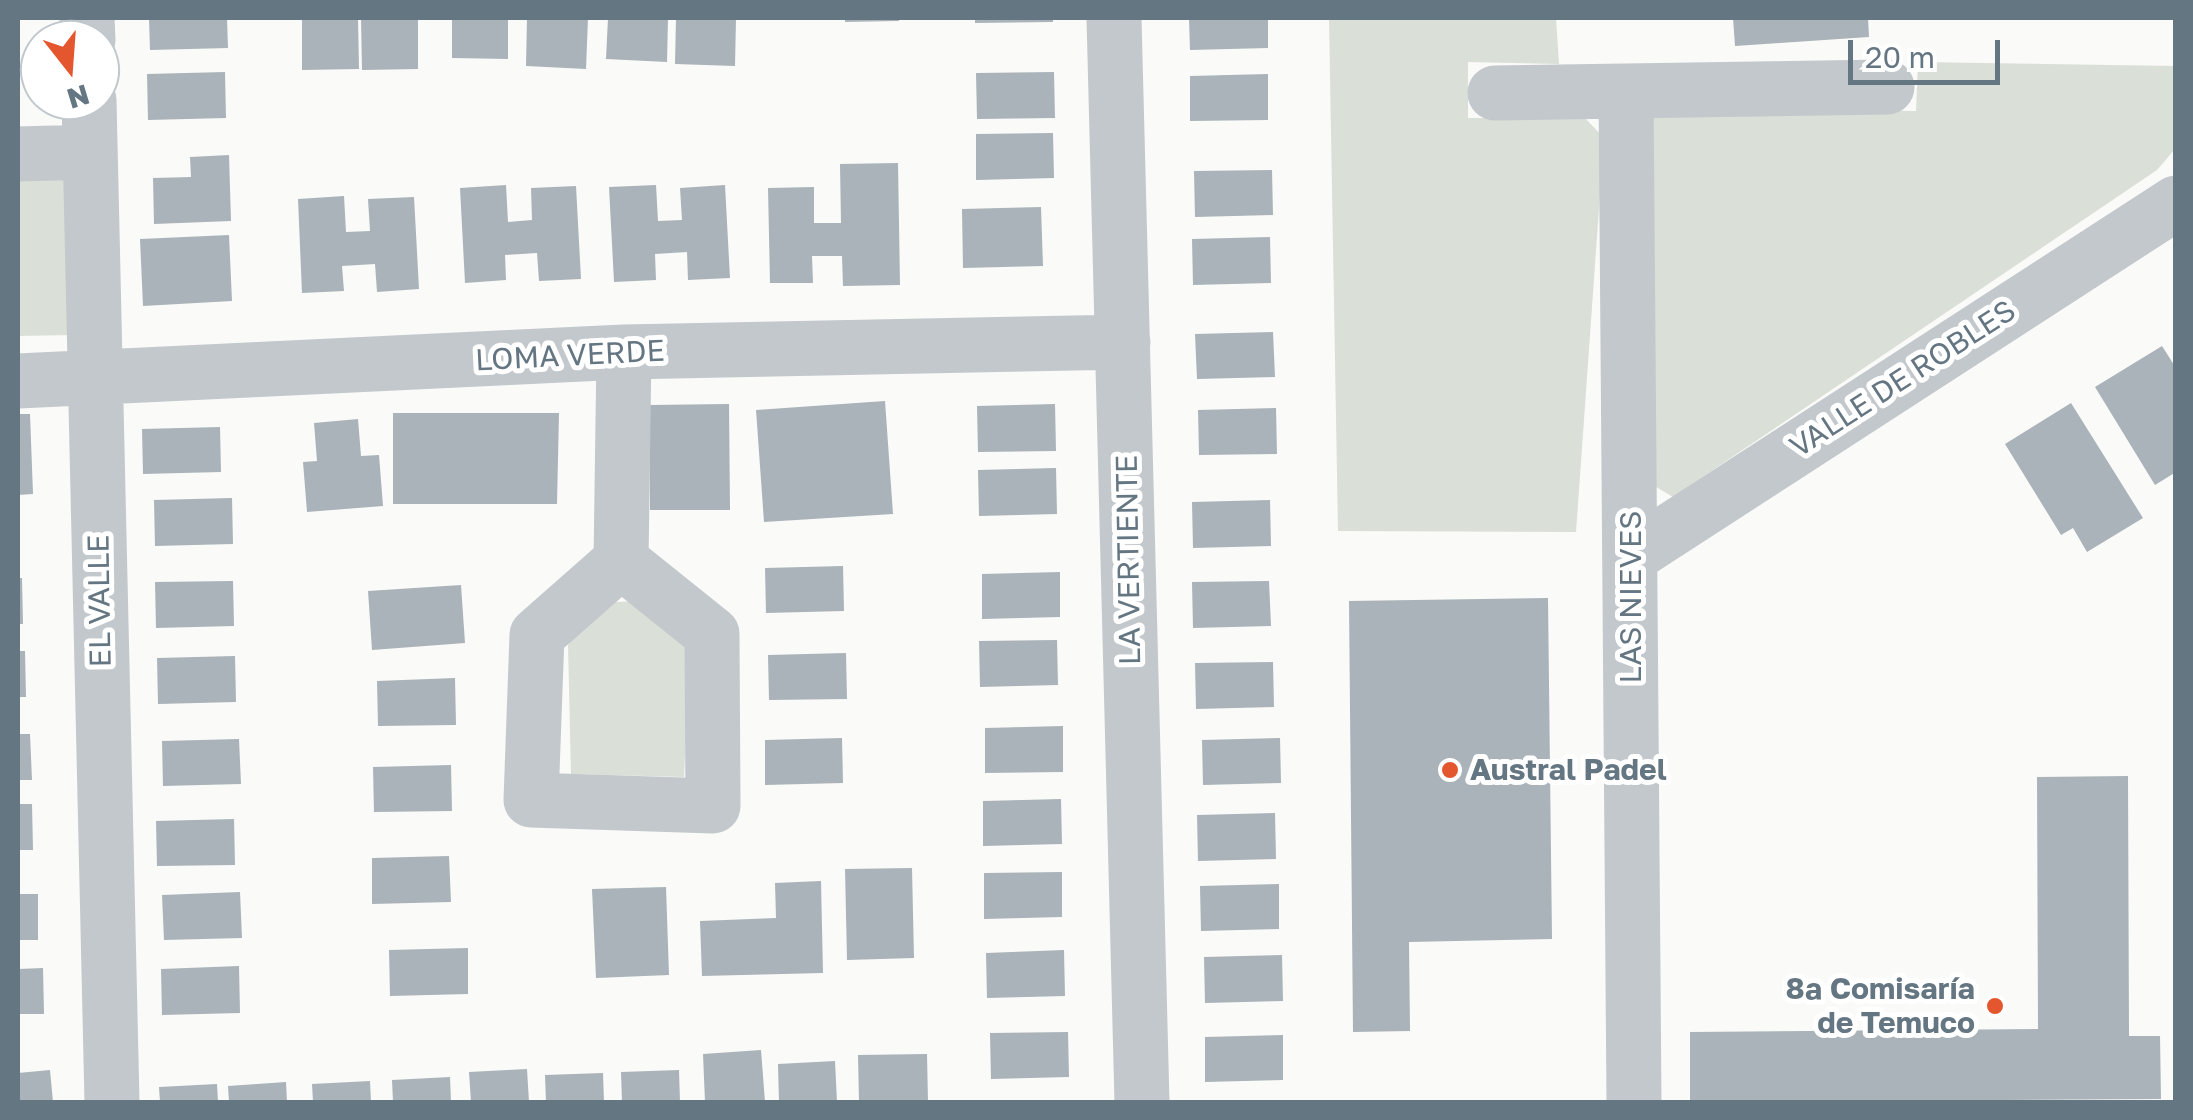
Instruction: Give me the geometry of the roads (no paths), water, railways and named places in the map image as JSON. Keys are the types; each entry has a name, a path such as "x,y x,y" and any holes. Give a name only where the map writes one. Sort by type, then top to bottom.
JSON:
{"street":[{"name":"LA VERTIENTE","path":"1114,18 1142,1102"},
{"path":"1495,92 1887,87"},
{"name":"LAS NIEVES","path":"1626,91 1634,1102"},
{"path":"18,154 90,126"},
{"name":"EL VALLE","path":"90,126 112,1102"},
{"name":"VALLE DE ROBLES","path":"1631,556 2176,202"},
{"name":"LOMA VERDE","path":"18,381 624,352 1123,342"},
{"path":"621,562 712,634 713,806 531,800 538,636 621,562 624,352"}],"place":[{"name":"Austral Padel","path":"1450,770"},
{"name":"8ª Comisaría de Temuco","path":"1995,1006"}]}
